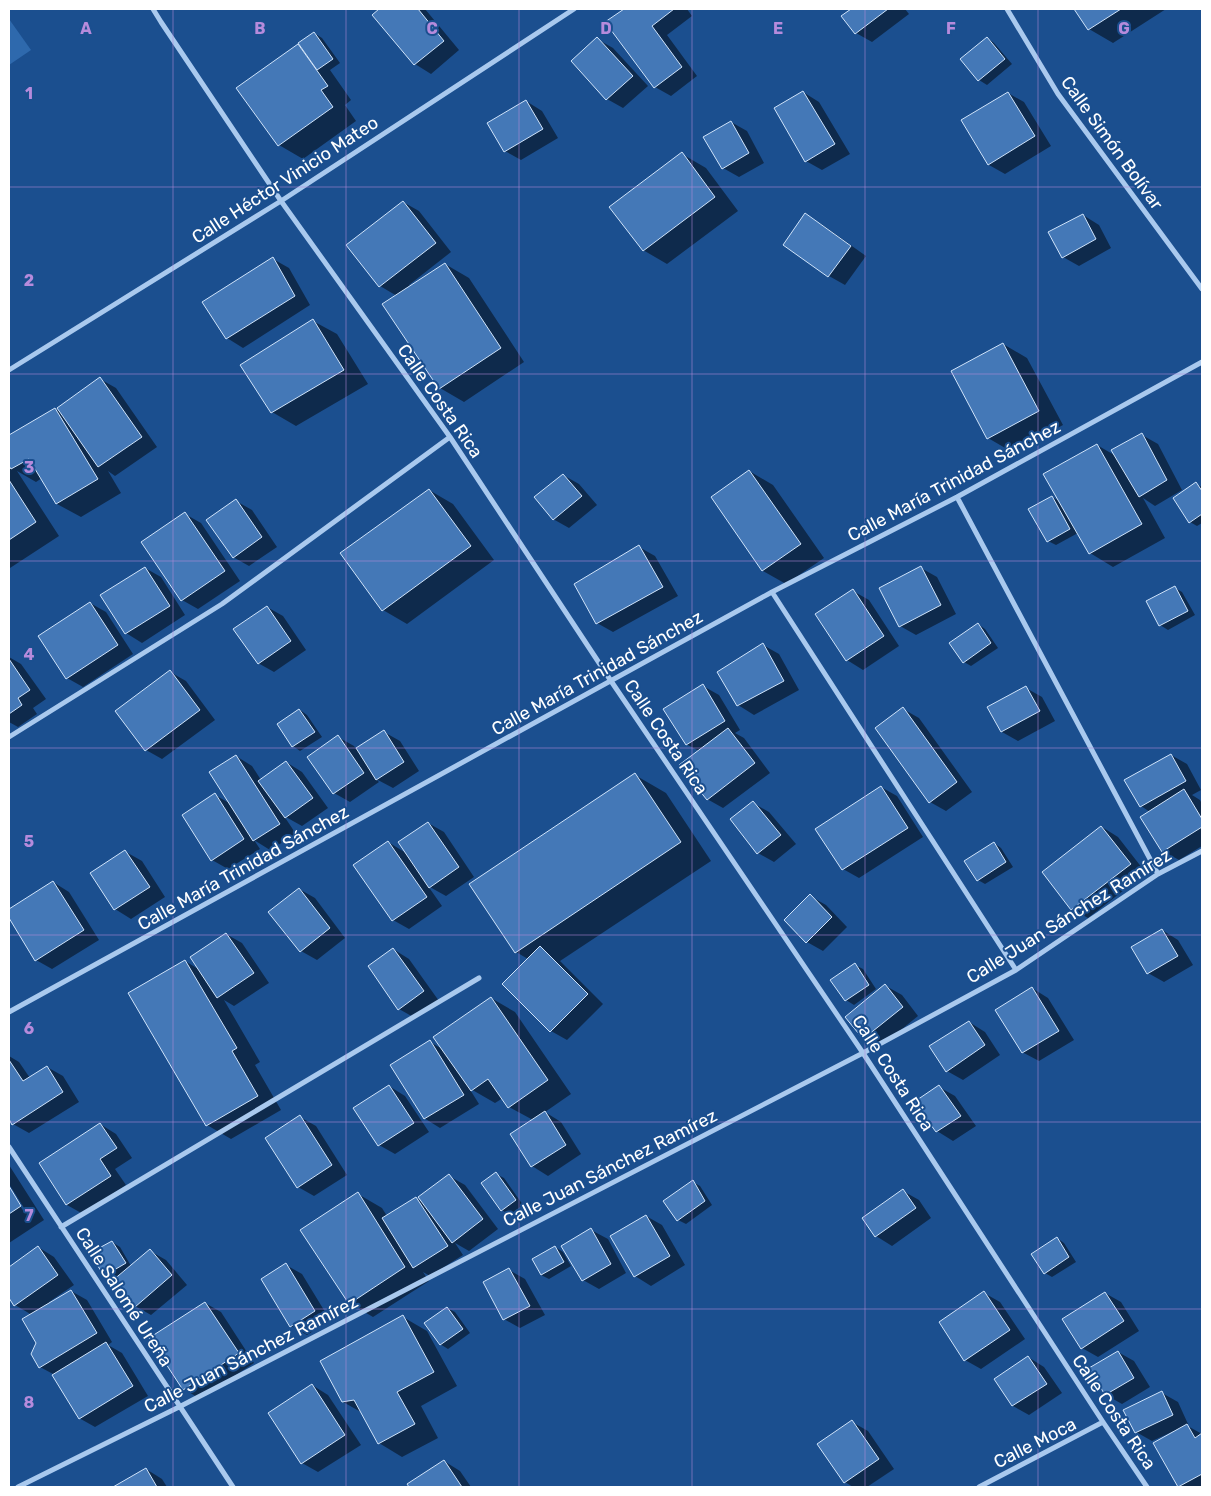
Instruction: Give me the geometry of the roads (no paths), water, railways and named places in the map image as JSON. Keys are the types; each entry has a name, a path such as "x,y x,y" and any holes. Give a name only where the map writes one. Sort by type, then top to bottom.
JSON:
{"street":[{"name":"Calle Costa Rica","path":"153,9 281,201 450,437 611,681 863,1053 1147,1487"},
{"name":"Calle Héctor Vinicio Mateo","path":"9,370 281,201 574,9"},
{"name":"Calle Simón Bolívar","path":"1006,9 1058,94 1202,289"},
{"name":"Calle María Trinidad Sánchez","path":"9,1012 772,592 957,497 1202,362"},
{"path":"9,738 222,604 450,437"},
{"path":"957,497 1158,874"},
{"path":"772,592 1016,970"},
{"name":"Calle Juan Sánchez Ramírez","path":"18,1487 179,1407 863,1053 1016,970 1158,874 1202,851"},
{"path":"61,1227 480,978"},
{"name":"Calle Salomé Ureña","path":"9,1147 233,1487"},
{"name":"Calle Moca","path":"979,1487 1103,1422"}]}
